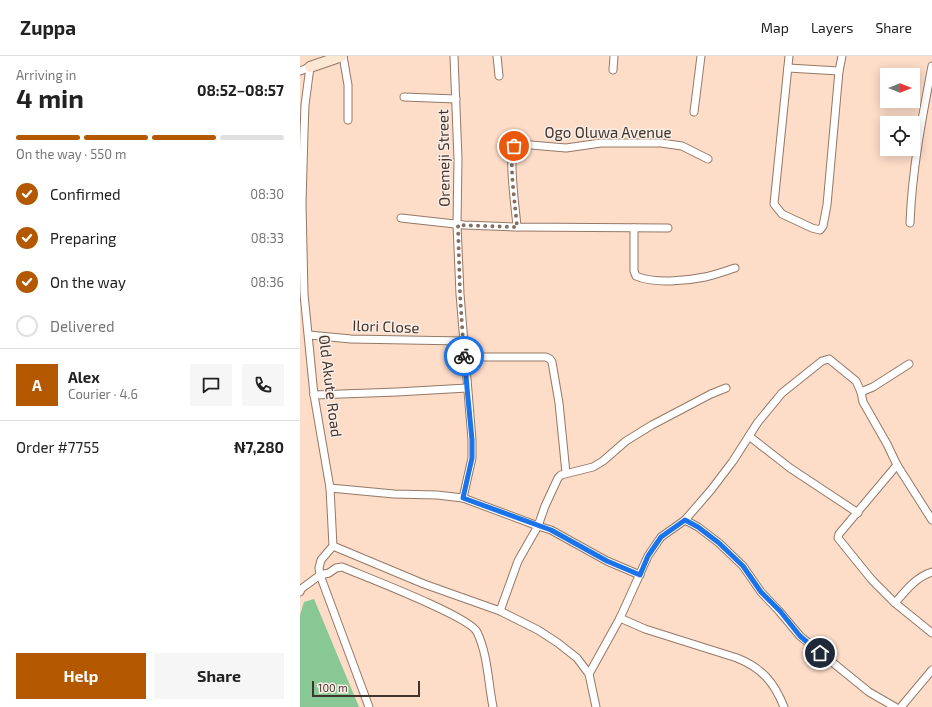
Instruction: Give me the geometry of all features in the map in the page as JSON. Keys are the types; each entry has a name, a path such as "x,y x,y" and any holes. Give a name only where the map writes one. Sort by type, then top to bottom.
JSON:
{"street":[{"name":"Old Akute Road","path":"313,56 305,105 302,204 302,294 309,335 314,395 330,488 333,546"},
{"path":"300,70 343,56 348,85 348,120"},
{"name":"Oremeji Street","path":"454,56 458,159 458,225 463,341 472,440 472,458 463,498"},
{"path":"497,56 499,76"},
{"path":"613,70 614,56"},
{"path":"694,112 701,56"},
{"path":"789,56 774,204 782,214 812,228 820,230 823,226 826,205 839,71 842,56"},
{"path":"910,223 911,195 932,66"},
{"path":"788,68 839,71"},
{"path":"404,97 456,99"},
{"name":"Ogo Oluwa Avenue","path":"517,227 512,150 514,146 519,144 566,148 601,143 661,143 682,146 708,159"},
{"path":"401,218 458,225 668,228"},
{"path":"634,228 634,271 636,276 641,278 668,281 705,277 735,268"},
{"name":"Ilori Close","path":"309,335 351,339 463,341"},
{"path":"464,357 546,357 550,359 552,362 559,403 566,473"},
{"path":"589,674 620,618 648,556 661,537 685,520 712,490 733,461 748,436 782,393 822,360 829,359 856,381 861,392 862,402 887,444 897,465 932,520"},
{"path":"861,392 873,387 909,364"},
{"path":"314,395 467,388"},
{"path":"500,612 518,561 538,526 545,506 558,478 561,475 593,467 604,461 626,441 652,425 711,394 726,388"},
{"path":"748,436 790,468 858,513"},
{"path":"897,465 839,534 838,538 872,580 895,603 932,633"},
{"path":"330,488 463,498 551,530 607,561 640,575"},
{"path":"685,520 698,527 719,543 743,566 761,592 780,611 800,636 869,692 895,707"},
{"path":"369,707 320,575 319,568 321,560 333,546 424,584 500,612 538,630 558,642 577,658 589,674 596,707"},
{"path":"300,592 320,575 329,573 336,568 342,568 390,586 465,622 476,631 483,649 493,707"},
{"path":"895,603 917,579 932,572"},
{"path":"620,618 645,628 750,663 760,670 771,682 784,707"},
{"path":"901,707 932,670"}],"green space":[{"path":"314,599 359,707 300,707 300,615 304,602"}],"way so far":[{"path":"464,356 458,225 517,227 512,166 512,150 514,146"}],"route":[{"path":"464,356 472,440 472,458 463,498 551,530 607,561 640,575 648,556 661,537 685,520 698,527 719,543 743,566 761,592 780,611 800,636 820,653"}]}
